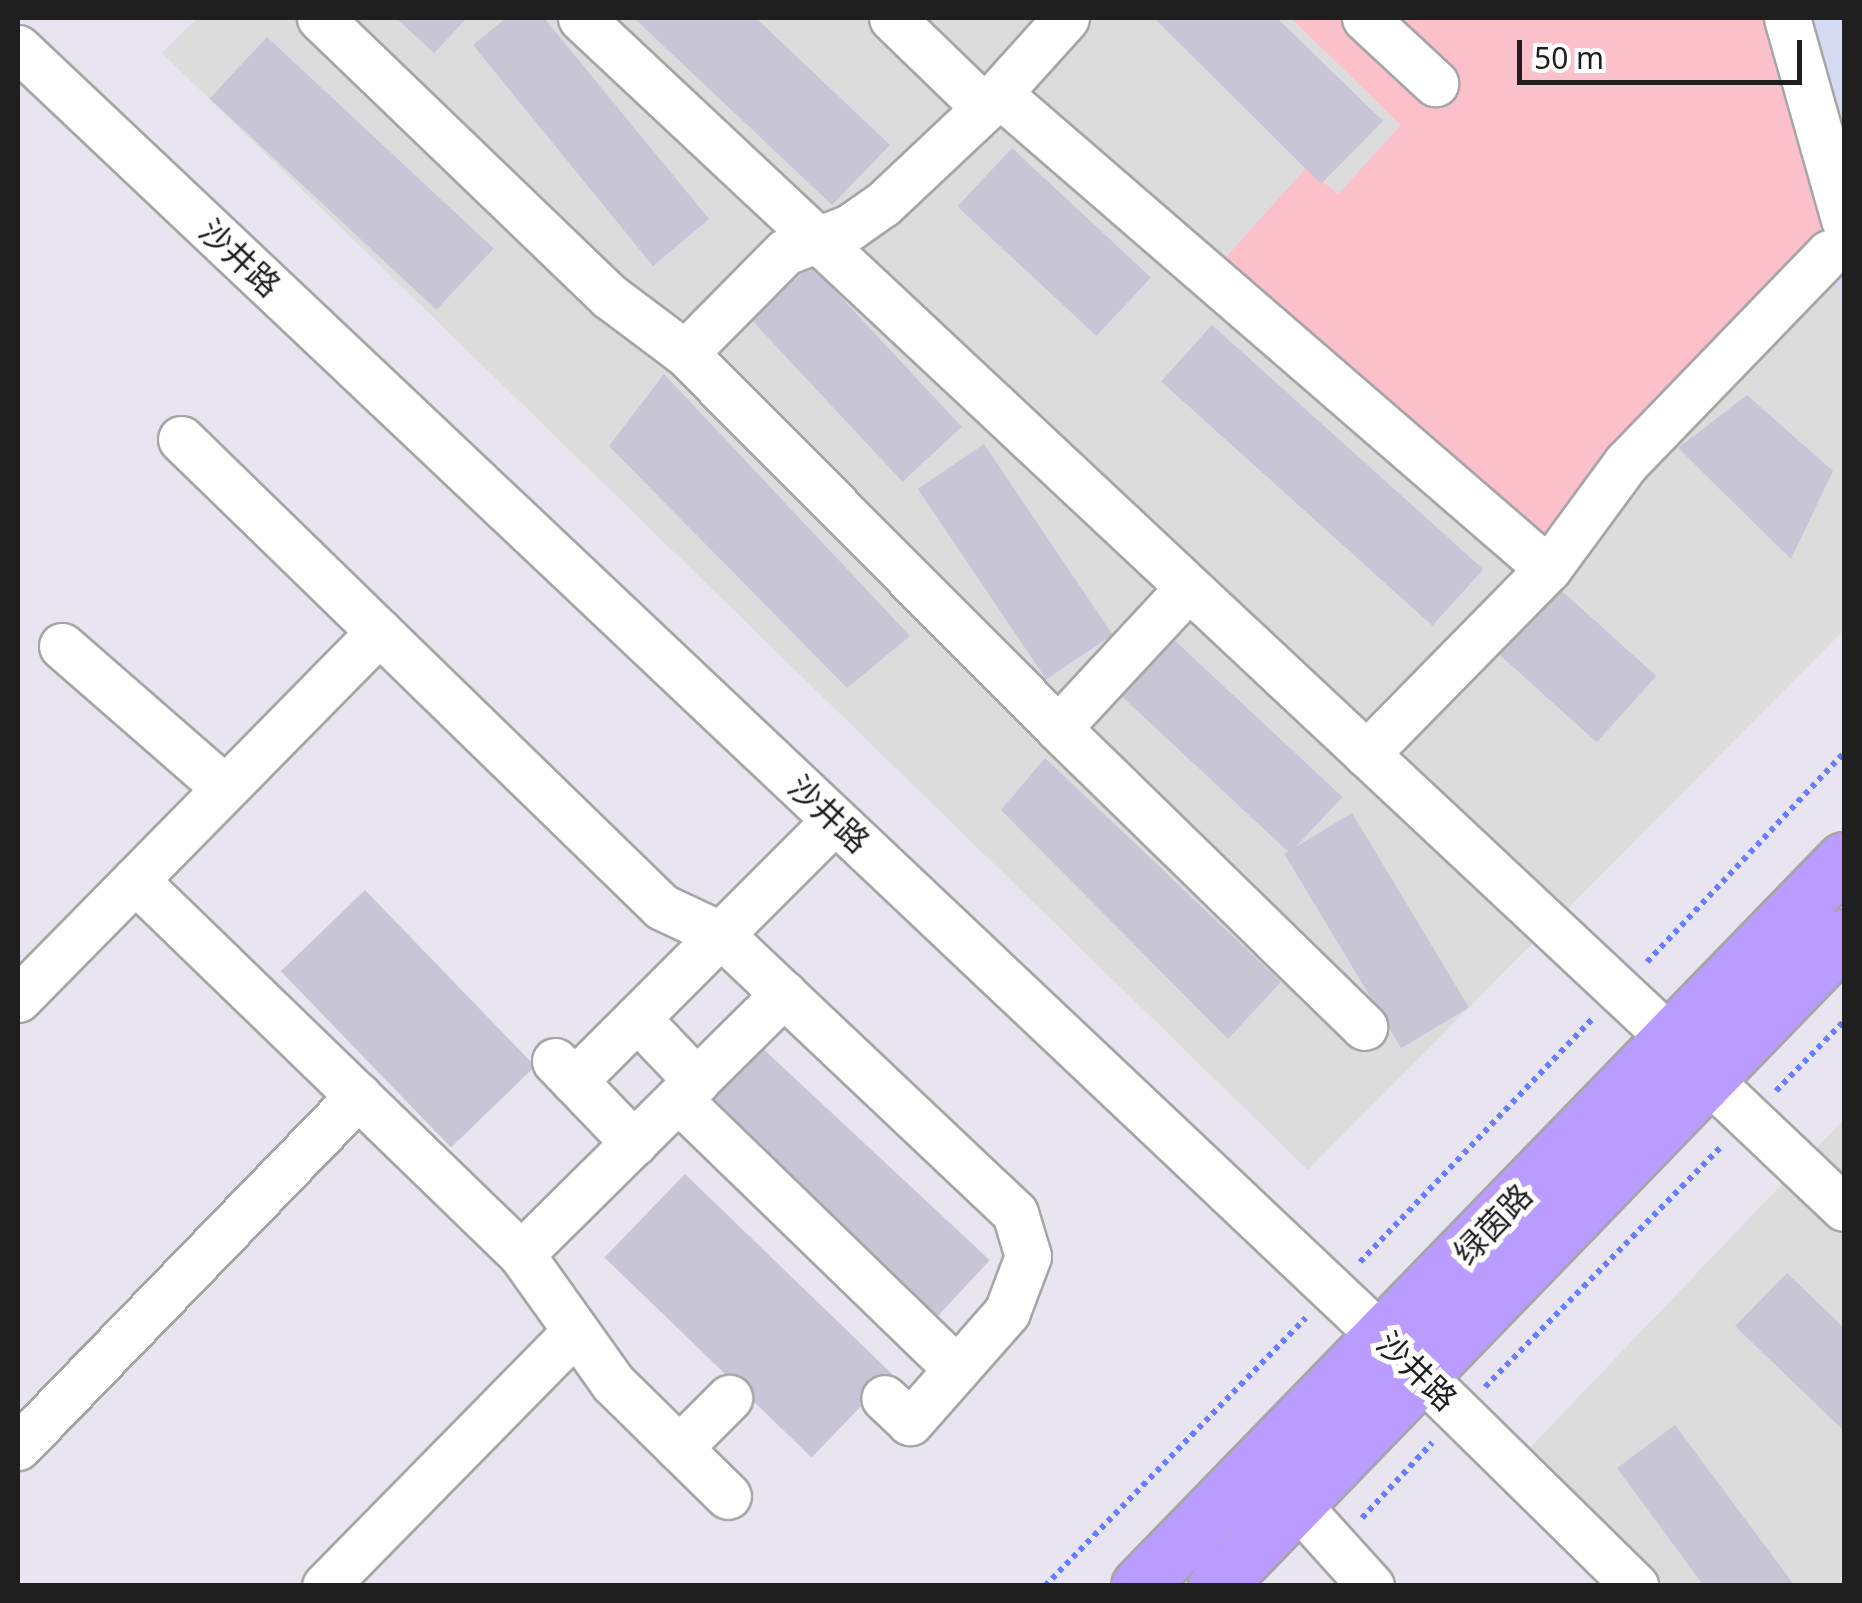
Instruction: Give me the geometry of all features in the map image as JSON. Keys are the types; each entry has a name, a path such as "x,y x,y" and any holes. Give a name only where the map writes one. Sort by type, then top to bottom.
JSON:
{"main road":[{"name":"绿茵路","path":"1225,1576 1313,1522 1399,1354 1527,1189 1844,860"},
{"name":"绿茵路","path":"1139,1586 1708,1078 1844,936"}],"street":[{"path":"320,18 610,296 685,353 1058,728 1364,1027"},
{"path":"581,18 1672,1039"},
{"path":"892,18 1548,569"},
{"path":"685,353 785,252 800,242 819,241 882,206 992,101 1066,18"},
{"path":"1365,18 1435,83"},
{"path":"1366,754 1548,569 1626,464 1837,237 1787,18"},
{"name":"沙井路","path":"18,48 1399,1354 1636,1586"},
{"path":"181,439 662,906 720,934 1015,1213 1028,1256 1007,1312 910,1422 884,1398"},
{"path":"1058,728 1188,588"},
{"path":"18,1000 135,880 273,765 379,632"},
{"path":"62,646 222,806"},
{"path":"634,1143 564,1071 637,1018 834,820"},
{"path":"135,880 521,1254 613,1383 728,1496"},
{"path":"521,1254 612,1194 634,1143 784,994"},
{"path":"637,1018 688,1090 957,1369"},
{"path":"1708,1078 1844,1208"},
{"path":"18,1447 358,1096"},
{"path":"325,1586 575,1332"},
{"path":"679,1448 729,1398"},
{"path":"1313,1522 1371,1586"}],"path":[{"path":"1313,1522 1399,1354 1620,991 1844,753"},
{"path":"1045,1586 1750,1118 1844,1022"}],"shaded area":[{"path":"197,18 1768,18 1844,312 1844,630 1308,1170 162,53"},
{"path":"1291,18 1768,18 1829,253 1548,569 1209,276 1306,168 1338,194 1401,125"},
{"path":"1767,18 1844,18 1844,312"},
{"path":"1844,1119 1844,1585 1666,1585 1522,1456"}],"building":[{"path":"396,18 467,18 434,53"},
{"path":"506,18 544,18 709,219 653,266 473,45"},
{"path":"634,18 756,18 890,145 832,205"},
{"path":"1154,18 1277,18 1383,121 1321,184"},
{"path":"267,37 494,248 436,310 210,98"},
{"path":"1012,148 1151,278 1096,336 957,207"},
{"path":"811,265 962,427 902,482 752,320"},
{"path":"1212,325 1483,569 1432,626 1161,381"},
{"path":"664,374 910,636 847,688 609,446"},
{"path":"1747,395 1833,471 1791,559 1678,448"},
{"path":"984,444 1113,635 1046,679 918,489"},
{"path":"1553,583 1656,676 1597,742 1493,649"},
{"path":"1172,638 1342,797 1290,853 1119,694"},
{"path":"1045,758 1281,982 1228,1039 1001,810"},
{"path":"1352,813 1469,1008 1401,1048 1284,854"},
{"path":"365,890 535,1066 451,1148 281,971"},
{"path":"758,1044 990,1260 937,1317 705,1100"},
{"path":"685,1174 892,1374 812,1458 604,1257"},
{"path":"1787,1273 1844,1328 1843,1430 1735,1326"},
{"path":"1675,1425 1795,1586 1704,1586 1617,1468"}]}
